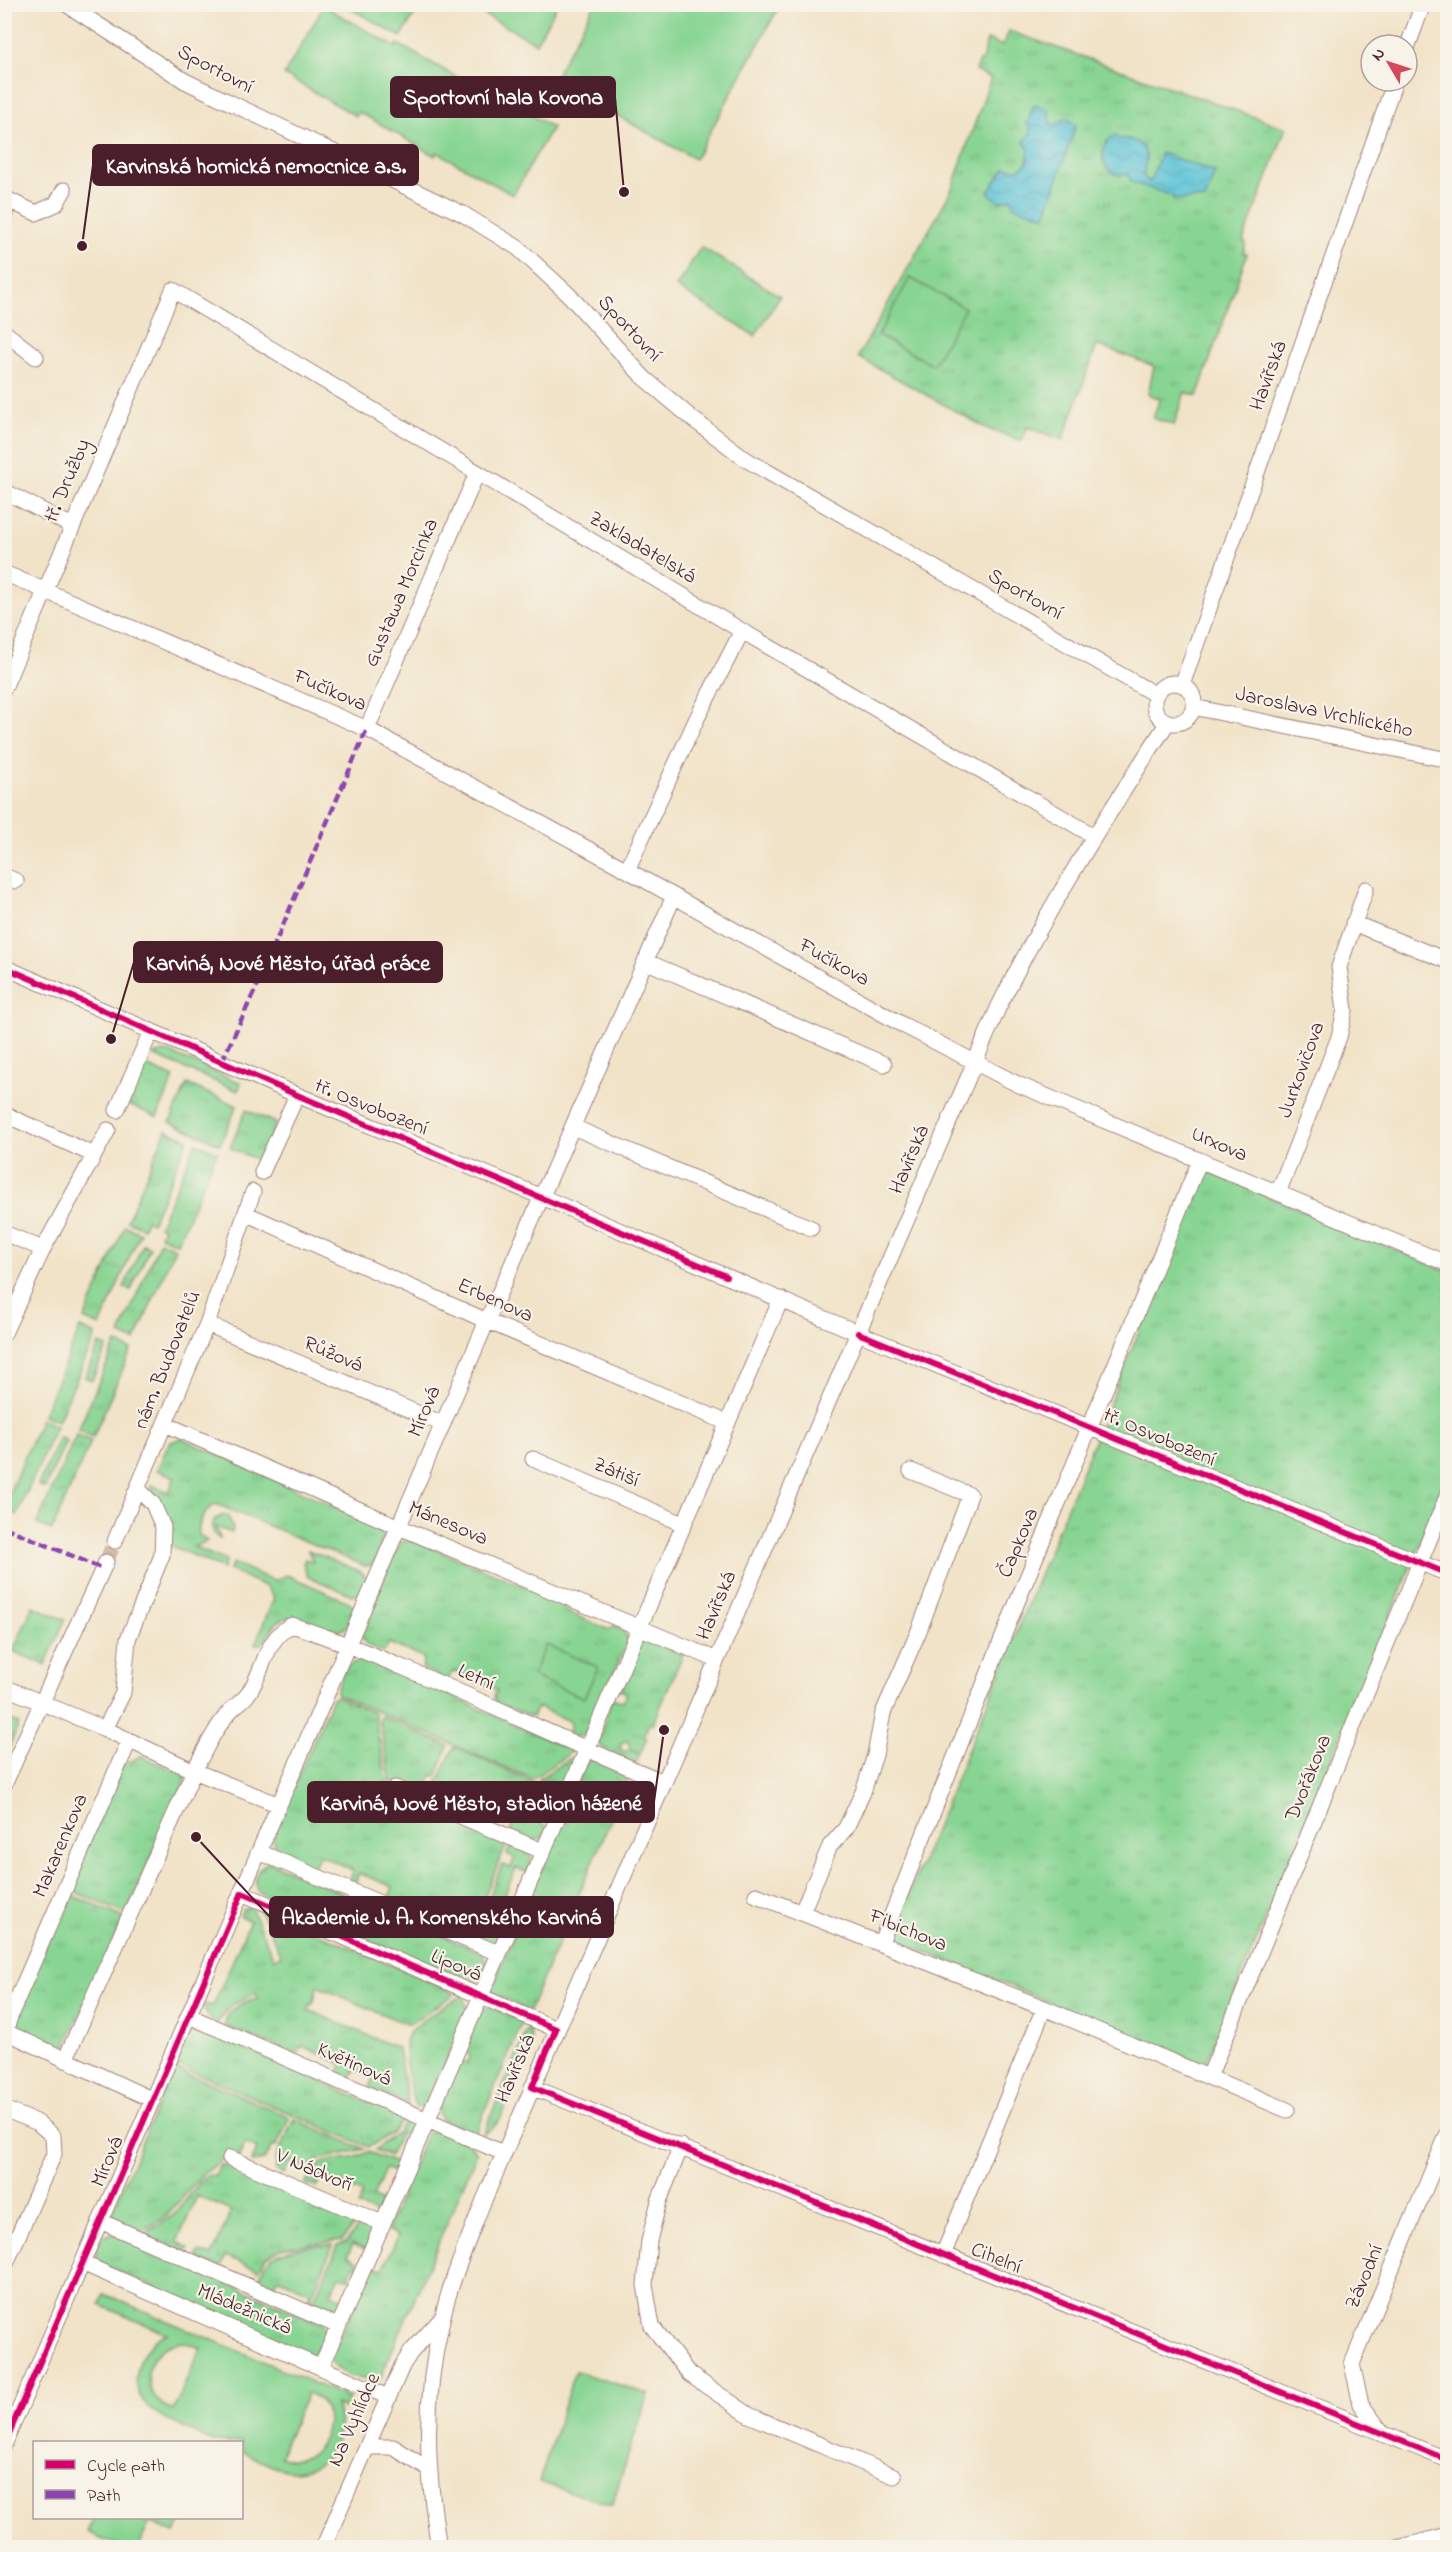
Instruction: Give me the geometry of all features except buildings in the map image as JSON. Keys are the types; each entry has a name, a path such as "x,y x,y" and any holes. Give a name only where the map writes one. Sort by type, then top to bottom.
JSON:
{"street":[{"name":"Sportovní","path":"66,4 185,81 463,214 518,248 569,295 644,378 747,460 1156,695"},
{"path":"1412,33 1423,4"},
{"name":"Havířská","path":"1182,685 1391,93"},
{"path":"4,217 6,199 36,213 56,204 64,190"},
{"name":"Zakladatelská","path":"173,290 742,631 963,762 1094,836"},
{"name":"tř. Družby","path":"4,688 173,290"},
{"path":"4,332 36,357"},
{"name":"Gustawa Morcinka","path":"367,729 477,473"},
{"path":"4,491 72,526"},
{"name":"Fučíkova","path":"4,573 367,729 627,870 903,1025 976,1061"},
{"path":"627,870 698,716 742,631"},
{"path":"1165,685 1182,685 1192,695 1193,707 1186,718 1168,722 1162,719 1155,708 1156,695 1165,685"},
{"name":"Jaroslava Vrchlického","path":"1193,707 1448,760"},
{"name":"Havířská","path":"438,2547 428,2469 427,2425 430,2382 442,2318 462,2258 503,2153 999,1006 1030,942 1094,836 1168,722"},
{"name":"Jurkovičova","path":"1278,1193 1339,1037 1345,1010 1339,967 1366,889"},
{"path":"542,1197 674,896"},
{"path":"1353,923 1448,961"},
{"path":"645,961 884,1064"},
{"name":"tř. Osvobození","path":"4,967 297,1095 858,1333 1448,1574"},
{"path":"117,1110 151,1031"},
{"name":"Urxova","path":"976,1061 1017,1084 1448,1264"},
{"path":"262,1172 297,1095"},
{"path":"4,1114 94,1155"},
{"path":"573,1126 811,1228"},
{"path":"4,1333 43,1249 108,1131"},
{"name":"Čapkova","path":"881,1942 1200,1160"},
{"name":"nám. Budovatelů","path":"115,1541 207,1324 253,1192"},
{"name":"Mírová","path":"4,2445 12,2409 82,2263 542,1197"},
{"name":"Erbenova","path":"247,1214 487,1321 728,1423"},
{"path":"4,1233 43,1249"},
{"path":"321,2367 780,1299"},
{"name":"Růžová","path":"207,1324 443,1424"},
{"name":"Mánesova","path":"165,1424 399,1527 717,1660"},
{"name":"Zátiší","path":"533,1460 683,1524"},
{"path":"802,1912 830,1846 846,1828 863,1792 875,1755 883,1713 918,1633 970,1495 911,1471"},
{"path":"105,1729 123,1693 128,1639 162,1555 163,1527 153,1504 138,1489"},
{"name":"Dvořákova","path":"1209,2077 1448,1494"},
{"path":"4,1785 106,1562"},
{"path":"65,2061 194,1771 214,1732 248,1694 272,1641 282,1630 292,1624 348,1644"},
{"name":"Letní","path":"348,1644 586,1750 664,1782"},
{"path":"4,1687 105,1729 194,1771 279,1805"},
{"name":"Makarenkova","path":"5,2033 12,2011 129,1741"},
{"path":"395,1788 542,1851"},
{"name":"Lipová","path":"259,1852 498,1953"},
{"name":"Lipová","path":"242,1893 556,2029"},
{"name":"Fibichova","path":"756,1895 881,1942 1287,2110"},
{"path":"943,2255 1044,2008"},
{"name":"Květinová","path":"189,2016 503,2153"},
{"path":"5,2033 153,2100"},
{"name":"Cihelní","path":"532,2087 1448,2460"},
{"path":"4,2109 38,2123 53,2136 54,2154 4,2268"},
{"name":"Závodní","path":"1384,2435 1361,2404 1352,2364 1448,2133"},
{"path":"681,2146 658,2201 649,2241 645,2285 652,2326 689,2374 749,2415 894,2476"},
{"name":"V Nádvoří","path":"230,2158 382,2223"},
{"name":"Mládežnická","path":"100,2221 338,2326"},
{"name":"Mládežnická","path":"82,2263 388,2397"},
{"name":"Na Vyhlídce","path":"323,2547 402,2366 411,2352 442,2318"},
{"path":"367,2447 393,2447 428,2469"},
{"path":"1398,2547 1447,2533"}],"green space":[{"path":"595,4 780,5 695,159 553,80"},
{"path":"344,5 420,5 401,37"},
{"path":"467,5 557,5 536,43"},
{"path":"324,6 395,47 398,44 552,127 513,195 437,152 435,156 359,112 356,116 284,75"},
{"path":"1009,31 1286,128 1243,241 1246,243 1243,253 1247,254 1197,396 1185,392 1174,425 1153,418 1160,399 1148,394 1154,366 1097,345 1063,440 1027,427 1022,441 986,428 858,357 951,191 991,78 975,71 979,61 982,61 987,40 1003,46"},
{"path":"701,247 780,296 755,336 676,287"},
{"path":"910,278 965,308 933,365 878,335"},
{"path":"163,1052 241,1083 238,1091 153,1055"},
{"path":"144,1065 174,1078 157,1117 127,1104"},
{"path":"187,1084 237,1106 220,1144 170,1122"},
{"path":"246,1110 276,1123 260,1161 230,1148"},
{"path":"166,1130 188,1139 152,1223 146,1220 143,1228 127,1221"},
{"path":"196,1143 217,1152 177,1243 160,1236 163,1228 159,1226"},
{"path":"1205,1170 1447,1271 1447,1479 1205,2065 891,1938"},
{"path":"125,1226 140,1233 100,1326 84,1319"},
{"path":"160,1241 175,1248 135,1341 120,1334"},
{"path":"143,1244 150,1247 131,1290 124,1287"},
{"path":"80,1328 96,1335 58,1421 43,1415"},
{"path":"116,1343 131,1350 93,1437 78,1430"},
{"path":"99,1344 107,1347 92,1380 85,1377"},
{"path":"41,1419 56,1426 17,1515 5,1509 5,1503"},
{"path":"76,1435 91,1441 52,1530 37,1524"},
{"path":"59,1437 66,1441 45,1488 38,1485"},
{"path":"181,1438 383,1528 385,1533 373,1565 365,1566 216,1504 205,1513 199,1526 199,1535 207,1541 194,1547 226,1561 223,1569 169,1545 151,1485 169,1492 175,1477 157,1470 169,1443"},
{"path":"228,1515 233,1529 232,1533 216,1527 220,1539 214,1533 213,1525 215,1519"},
{"path":"410,1539 565,1603 565,1611 609,1630 615,1625 623,1629 628,1640 587,1734 576,1737 569,1734 571,1722 537,1707 532,1717 496,1703 494,1697 497,1690 453,1671 447,1680 422,1668 424,1658 389,1643 384,1652 364,1642 362,1628 397,1549 402,1542"},
{"path":"308,1550 362,1572 367,1580 361,1594 352,1595 308,1577 303,1563 305,1559 313,1562"},
{"path":"233,1563 274,1581 287,1575 349,1602 354,1608 347,1626 341,1630 334,1630 297,1618 288,1618 276,1623 262,1644 255,1644 274,1598 267,1587 229,1570"},
{"path":"33,1606 65,1620 45,1665 13,1651"},
{"path":"650,1640 683,1654 653,1724 649,1723 641,1752 630,1748 628,1741 622,1742 620,1747 623,1752 629,1750 640,1754 636,1763 601,1747 598,1742 612,1698 623,1702 627,1693 616,1688 641,1641"},
{"path":"546,1645 598,1667 584,1698 532,1676"},
{"path":"360,1659 369,1659 573,1751 532,1779 337,1694 336,1690 345,1668"},
{"path":"336,1696 374,1713 387,1781 384,1787 506,1840 507,1843 467,1937 465,1932 470,1920 437,1906 432,1918 388,1900 393,1887 359,1873 354,1885 348,1882 353,1870 320,1855 313,1868 279,1854 274,1846 273,1835 332,1698"},
{"path":"381,1716 448,1746 436,1776 432,1775 421,1791 391,1783 379,1718"},
{"path":"10,1720 19,1724 5,1757 5,1734"},
{"path":"454,1747 562,1795 559,1802 549,1798 538,1822 548,1827 542,1838 533,1841 510,1831 515,1819 496,1811 491,1823 482,1818 487,1807 454,1793 448,1805 437,1800 435,1787"},
{"path":"141,1756 187,1776 126,1914 69,1889 125,1761 129,1762"},
{"path":"574,1756 576,1759 564,1792 539,1781 540,1778"},
{"path":"598,1760 631,1773 529,2011 490,1992 586,1763"},
{"path":"511,1845 529,1851 532,1860 528,1873 516,1868 493,1922 504,1928 497,1940 492,1943 472,1935 502,1865 510,1868 515,1858 507,1854"},
{"path":"269,1862 483,1953 487,1966 484,1973 478,1981 468,1984 258,1892 255,1883 256,1875"},
{"path":"67,1893 124,1918 63,2051 20,2034 14,2022"},
{"path":"251,1907 274,1959 281,1956 259,1908 456,1993 408,2025 317,1986 314,2001 308,2010 398,2048 408,2104 370,2088 373,2077 356,2069 349,2079 340,2074 342,2064 302,2046 297,2055 225,2026 228,2015 241,2004 258,1998 256,1993 232,2005 217,2023 207,2016 203,2006 205,2004 213,2006 250,1921 240,1916 242,1910"},
{"path":"463,1996 468,2009 428,2104 416,2108 406,2062 406,2038 415,2027 432,2014"},
{"path":"489,2007 523,2021 475,2134 441,2119 437,2110 456,2060 467,2064 471,2055 461,2050 480,2010"},
{"path":"529,2026 532,2040 500,2119 494,2127 483,2134"},
{"path":"200,2029 404,2118 391,2134 369,2147 177,2065 176,2060 189,2033"},
{"path":"174,2068 288,2116 289,2119 276,2147 273,2146 264,2160 252,2162 257,2149 245,2143 239,2157 228,2156 219,2161 202,2175 166,2217 139,2233 114,2219 112,2211"},
{"path":"408,2118 414,2123 416,2130 412,2138 400,2134 390,2156 375,2150 398,2132"},
{"path":"294,2119 364,2149 320,2159 308,2169 290,2162 284,2174 276,2170 276,2158"},
{"path":"433,2131 457,2137 469,2144 477,2153 380,2379 367,2380 352,2376 338,2369 329,2360 373,2265 383,2269 398,2236 387,2230 426,2134"},
{"path":"368,2152 401,2165 399,2172 385,2169 373,2197 385,2204 383,2210 378,2214 358,2206 362,2193 322,2176 316,2187 305,2185 311,2173 325,2162 349,2159"},
{"path":"228,2161 359,2219 342,2240 281,2248 266,2257 259,2270 226,2256 221,2267 199,2260 197,2255 200,2252 212,2256 231,2211 197,2196 177,2242 189,2248 186,2253 143,2235 174,2215 203,2178 210,2175 215,2176 220,2164 225,2166"},
{"path":"363,2221 371,2225 373,2232 367,2250 353,2244 347,2256 357,2261 359,2267 354,2265 349,2275 354,2278 352,2280 339,2276 331,2293 342,2298 338,2313 330,2316 311,2307 338,2245 346,2242"},
{"path":"115,2234 324,2325 327,2337 323,2349 308,2356 98,2262 97,2245 102,2238"},
{"path":"333,2245 307,2308 306,2303 310,2292 278,2278 271,2290 256,2286 265,2266 274,2256 300,2248"},
{"path":"104,2294 349,2398 344,2409 336,2405 339,2416 337,2439 326,2458 307,2469 295,2471 281,2469 243,2452 243,2441 215,2441 171,2422 151,2409 138,2392 136,2381 138,2368 145,2351 157,2339 167,2334 100,2305","holes":["183,2342 201,2348 173,2411 153,2394 148,2372 152,2361 169,2345","307,2393 320,2400 326,2411 328,2423 325,2436 318,2448 307,2456 295,2460 280,2456"]},
{"path":"575,2371 648,2394 612,2505 539,2482"},
{"path":"94,2519 137,2519 149,2524 138,2547 123,2547 87,2532"},
{"path":"143,2519 182,2519 175,2533"}],"water":[{"path":"1034,105 1048,109 1051,125 1066,118 1076,125 1045,216 1013,206 1012,198 999,202 988,192 1005,168 1019,169 1027,163 1029,150 1024,142 1030,134 1030,125 1027,124"},
{"path":"1116,135 1118,139 1129,139 1142,146 1146,155 1143,176 1150,182 1161,153 1215,172 1205,200 1173,199 1173,196 1131,182 1128,174 1119,175 1112,172 1107,168 1103,154 1109,140"}],"tunnel":[{"path":"106,1562 115,1541"}],"railway":[{"path":"1437,4 1448,8"}],"marked path":[{"path":"222,1061 256,988 367,729"},
{"path":"4,1527 103,1569"}],"cycle path":[{"path":"4,967 297,1095 726,1276"},
{"path":"858,1333 1448,1574"},
{"path":"4,2445 242,1893 556,2029 532,2087 1448,2460"}],"place":[{"name":"Sportovní hala Kovona","path":"624,192"},
{"name":"Karvinská hornická nemocnice a.s.","path":"82,246"},
{"name":"Karviná, Nové Město, úřad práce","path":"111,1039"},
{"name":"Karviná, Nové Město, stadion házené","path":"664,1730"},
{"name":"Akademie J. A. Komenského Karviná","path":"196,1837"}]}
